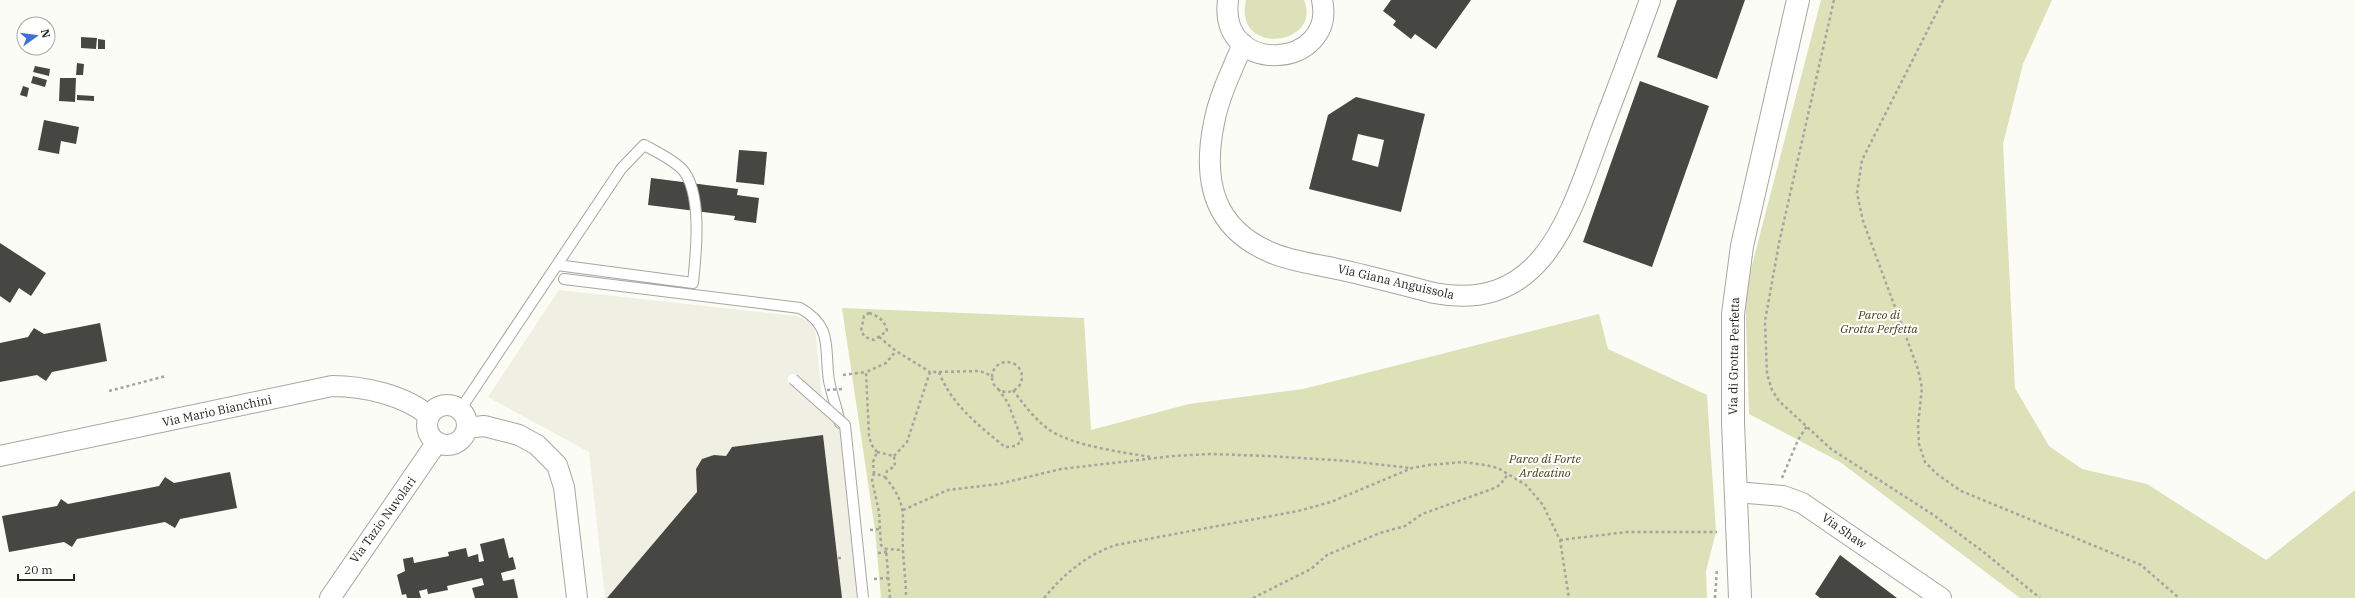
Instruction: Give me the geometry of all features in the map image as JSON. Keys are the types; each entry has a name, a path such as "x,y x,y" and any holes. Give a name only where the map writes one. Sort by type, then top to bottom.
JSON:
{"street":[{"path":"1228,0 1227,14 1230,25 1243,44 1253,51 1275,56 1297,51 1314,36 1320,26 1322,0"},
{"name":"Via Giana Anguissola","path":"1243,44 1222,94 1214,122 1210,152 1212,185 1222,211 1232,228 1251,242 1291,259 1434,293 1451,296 1476,296 1502,288 1521,278 1543,258 1558,238 1576,199 1650,0"},
{"name":"Via di Grotta Perfetta","path":"1740,598 1732,381 1735,296 1742,246 1798,0"},
{"name":"Via Mario Bianchini","path":"0,456 332,386 352,388 386,395 406,402 429,416"},
{"path":"464,419 464,436 458,442 452,444 437,442 428,431 429,416 440,406 446,405 464,419 519,435 537,445 557,465 564,487 577,598"},
{"name":"Via Tazio Nuvolari","path":"330,598 437,442"},
{"name":"Via Shaw","path":"1736,492 1775,495 1802,503 1941,598"}],"lane":[{"path":"464,419 557,265 621,169 644,145 664,155 683,170 690,184 696,210 697,244 693,283 557,265"},
{"path":"564,279 800,308 813,315 827,342 829,380 844,441 862,598"},
{"path":"793,379 845,425 862,598"}],"path":[{"path":"1834,0 1779,243 1766,321 1767,374 1772,390 1779,402 1831,449 1932,514 2040,598"},
{"path":"1943,0 1862,160 1857,193 1863,221 1918,369 1922,388 1917,434 1925,462 1937,474 1962,491 2141,565 2179,598"},
{"path":"869,313 876,315 885,323 887,331 879,337 874,340 865,337 861,331 864,316 869,313"},
{"path":"879,337 896,351 930,372 980,371 992,376"},
{"path":"824,390 842,389 842,375 866,372 886,363 896,351"},
{"path":"939,372 945,389 965,412 1005,447 1016,446 1022,440 1008,404 993,384 992,376 997,366 1003,362 1017,365 1022,372 1021,379 1014,390"},
{"path":"866,372 869,435 871,444 877,452 894,456"},
{"path":"885,477 886,471 895,466 894,456 907,442 930,372"},
{"path":"109,391 166,376"},
{"path":"999,390 1014,390"},
{"path":"1014,390 1031,414 1050,430 1084,444 1155,458"},
{"path":"1775,495 1798,440 1807,426"},
{"path":"877,452 873,462 874,473 872,480 879,512 881,545 886,550 890,598"},
{"path":"903,510 948,490 998,484 1061,469 1086,468 1155,458 1211,454 1268,456 1349,461 1412,468"},
{"path":"1044,598 1075,566 1105,549 1298,511 1332,502 1412,468 1429,464 1463,462 1485,464 1508,474 1526,485 1543,505 1560,540 1569,598"},
{"path":"874,473 885,477 901,499 903,510 903,550 906,598"},
{"path":"1253,598 1310,569 1327,555 1380,533 1405,526 1422,514 1500,485 1508,474"},
{"path":"1560,540 1627,532 1723,532"},
{"path":"878,553 886,550 903,550"},
{"path":"879,579 888,578"}],"shaded area":[{"path":"559,290 797,316 809,322 815,329 822,400 850,422 868,598 605,598 589,452 488,397"}],"green space":[{"path":"1246,0 1304,0 1306,16 1301,27 1291,35 1277,39 1264,37 1252,31 1246,18"},
{"name":"Parco di Grotta Perfetta","path":"1821,0 2052,0 2023,64 2003,144 2015,388 2049,446 2082,469 2147,484 2266,560 2355,490 2355,598 2020,598 1840,462 1749,414 1745,292"},
{"name":"Parco di Forte Ardeatino","path":"842,308 1084,318 1091,430 1189,404 1303,389 1599,314 1608,349 1707,395 1716,532 1706,571 1707,598 881,598 875,530"}],"building":[{"path":"1391,0 1471,0 1436,49 1415,34 1411,39 1393,25 1396,21 1383,11"},
{"path":"1677,0 1745,0 1717,79 1657,57"},
{"path":"81,37 97,38 96,49 81,48"},
{"path":"98,39 105,40 105,49 98,49"},
{"path":"77,63 84,64 83,75 76,75"},
{"path":"35,66 50,69 49,76 33,72"},
{"path":"33,76 47,80 45,87 31,83"},
{"path":"60,78 76,78 75,102 59,101"},
{"path":"1640,81 1709,106 1652,267 1583,242"},
{"path":"23,86 29,88 27,97 20,95"},
{"path":"77,95 94,96 94,101 77,100"},
{"path":"1356,97 1425,114 1401,212 1309,189 1328,115","holes":["1358,134 1384,140 1378,167 1352,160"]},
{"path":"44,120 79,127 76,144 61,141 59,154 38,150"},
{"path":"739,150 767,152 764,185 736,182"},
{"path":"651,178 738,189 737,195 759,198 756,223 734,220 735,216 648,205"},
{"path":"0,243 46,273 31,296 19,288 10,303 0,296"},
{"path":"100,323 107,361 52,372 46,381 37,375 0,382 0,343 28,337 34,328 44,334"},
{"path":"823,435 842,598 607,598 697,492 696,469 702,459 714,455 726,456 732,447"},
{"path":"230,472 237,508 180,519 175,528 165,522 77,539 72,547 64,542 9,552 2,516 57,506 61,499 68,504 159,486 165,477 174,483"},
{"path":"504,538 509,558 513,557 516,569 501,573 503,581 514,579 518,598 475,598 472,588 484,585 482,578 447,586 448,590 428,594 427,589 419,591 421,598 407,598 406,594 402,595 397,575 405,571 403,559 413,557 414,563 449,556 448,552 466,548 468,557 478,554 479,562 484,561 480,544"},
{"path":"1840,555 1897,598 1820,598 1815,594"}]}
